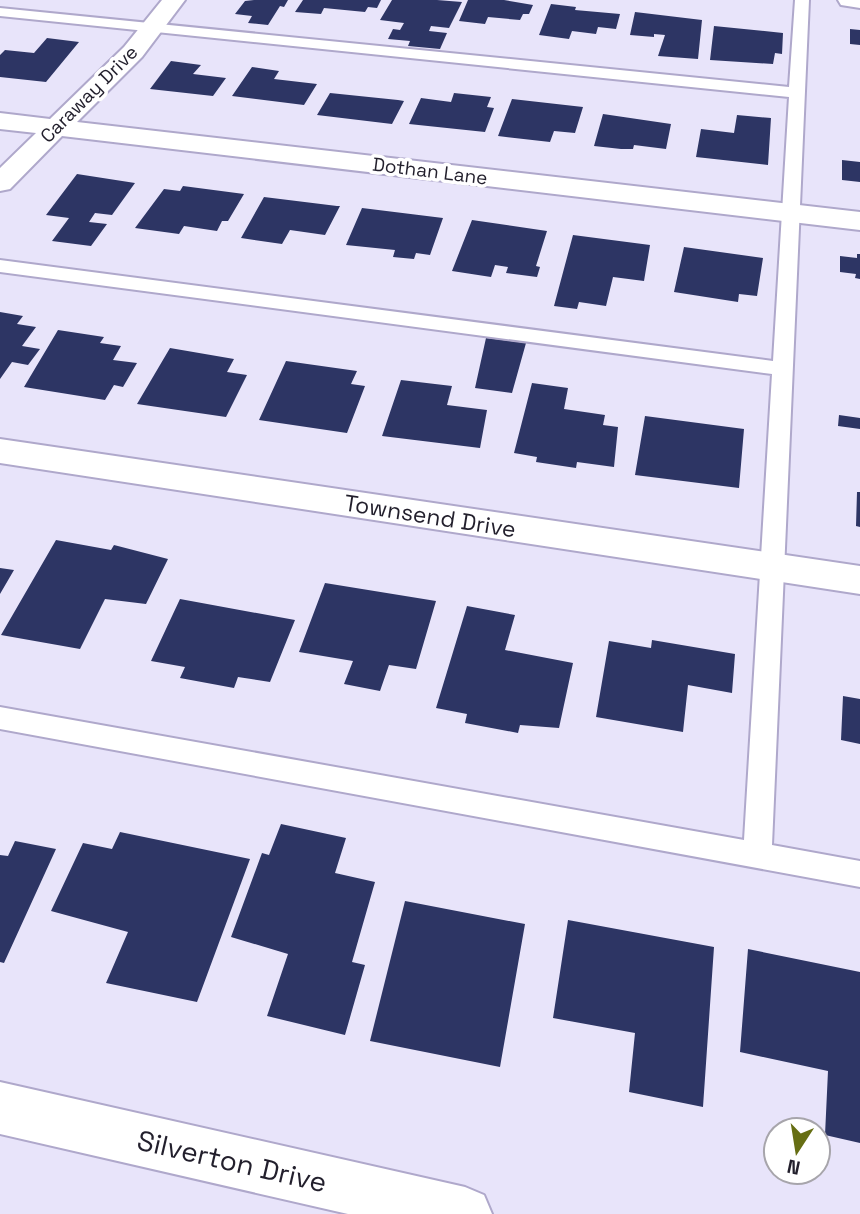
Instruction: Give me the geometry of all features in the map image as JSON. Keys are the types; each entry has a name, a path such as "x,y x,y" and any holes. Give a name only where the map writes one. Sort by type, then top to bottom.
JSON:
{"street":[{"name":"Caraway Drive","path":"0,183 133,52 174,0"},
{"path":"849,0 860,1"},
{"name":"Dothan Lane","path":"0,121 860,221"},
{"name":"Townsend Drive","path":"0,452 860,580"},
{"name":"Silverton Drive","path":"0,1108 465,1214"}],"lane":[{"path":"757,856 802,0"},
{"path":"0,12 798,93"},
{"path":"0,266 783,369"},
{"path":"0,718 860,874"}],"building":[{"path":"288,0 284,7 280,6 268,25 248,23 252,16 235,14 245,1"},
{"path":"303,0 381,0 377,8 368,7 365,12 324,8 321,14 295,12"},
{"path":"392,0 462,2 449,28 431,26 429,31 447,33 440,49 408,46 410,41 388,39 393,29 400,30 404,23 380,20"},
{"path":"468,0 504,0 533,5 529,14 523,14 520,20 488,17 485,24 459,21"},
{"path":"551,4 576,7 575,10 620,14 616,29 598,27 596,34 572,31 569,39 539,35"},
{"path":"635,12 702,20 698,59 658,56 665,35 630,35"},
{"path":"714,26 783,33 782,54 775,53 773,64 710,60"},
{"path":"850,29 860,30 860,45 850,44"},
{"path":"47,38 79,42 46,82 0,77 0,55 5,50 34,53"},
{"path":"171,61 201,65 193,74 226,78 213,96 150,89"},
{"path":"252,67 279,71 274,79 317,84 304,105 232,96"},
{"path":"330,93 404,101 392,124 317,115"},
{"path":"454,93 491,97 487,107 494,108 485,132 409,124 421,98 451,102"},
{"path":"512,99 583,107 575,133 554,131 550,142 498,136"},
{"path":"603,114 671,124 666,149 634,145 633,149 594,146"},
{"path":"737,115 771,118 768,165 696,157 701,129 734,133"},
{"path":"842,160 860,162 860,182 842,180"},
{"path":"77,174 135,183 112,215 95,213 89,222 107,224 91,246 52,241 69,218 46,215"},
{"path":"183,186 244,194 228,221 222,221 217,231 184,226 179,234 135,228 164,189 180,191"},
{"path":"264,197 340,206 325,235 290,230 282,244 241,238"},
{"path":"362,208 443,218 430,255 416,253 414,259 393,257 395,250 346,245"},
{"path":"472,220 547,231 536,266 540,267 537,277 506,273 508,267 495,265 491,277 452,271"},
{"path":"573,235 650,245 644,281 613,277 606,306 579,302 577,309 554,306"},
{"path":"684,247 763,258 757,296 739,294 738,302 674,292"},
{"path":"857,254 860,254 860,279 855,278 856,274 840,272 840,256 857,258"},
{"path":"0,312 23,316 17,324 36,327 22,346 40,349 28,365 12,362 0,379"},
{"path":"58,330 104,337 100,343 121,346 113,360 137,363 123,387 114,385 105,400 24,387"},
{"path":"486,338 526,343 512,393 475,388"},
{"path":"170,348 234,359 227,372 247,375 226,417 137,404"},
{"path":"286,361 357,371 351,384 365,386 347,433 259,420"},
{"path":"401,380 452,386 447,405 487,410 480,448 382,436"},
{"path":"532,383 568,388 564,409 605,415 603,425 618,427 614,467 577,462 576,468 536,462 537,457 514,453"},
{"path":"839,415 860,418 860,429 838,426"},
{"path":"645,416 744,429 739,488 635,475"},
{"path":"857,492 860,492 860,527 856,526"},
{"path":"56,540 111,550 114,545 168,559 146,604 105,599 80,649 1,635"},
{"path":"0,568 14,570 0,594"},
{"path":"325,583 436,601 416,669 389,665 380,691 344,684 353,661 299,652"},
{"path":"180,599 295,620 270,682 238,677 234,688 180,678 185,667 151,661"},
{"path":"467,606 515,615 505,650 573,663 559,728 520,725 518,733 465,723 467,714 436,708"},
{"path":"652,640 735,654 732,693 688,685 683,732 596,717 609,641 651,648"},
{"path":"843,696 860,699 860,744 841,740"},
{"path":"281,824 346,838 335,873 375,882 352,962 365,965 345,1035 267,1016 288,954 231,937 262,853 269,855"},
{"path":"120,832 250,859 197,1002 106,983 128,932 51,911 83,843 112,849"},
{"path":"15,841 56,849 4,963 0,962 0,855 8,856"},
{"path":"405,901 525,924 500,1067 370,1041"},
{"path":"568,920 714,947 703,1107 629,1092 635,1033 553,1018"},
{"path":"748,949 860,972 860,1143 832,1137 832,1116 826,1116 828,1071 740,1052"}]}
